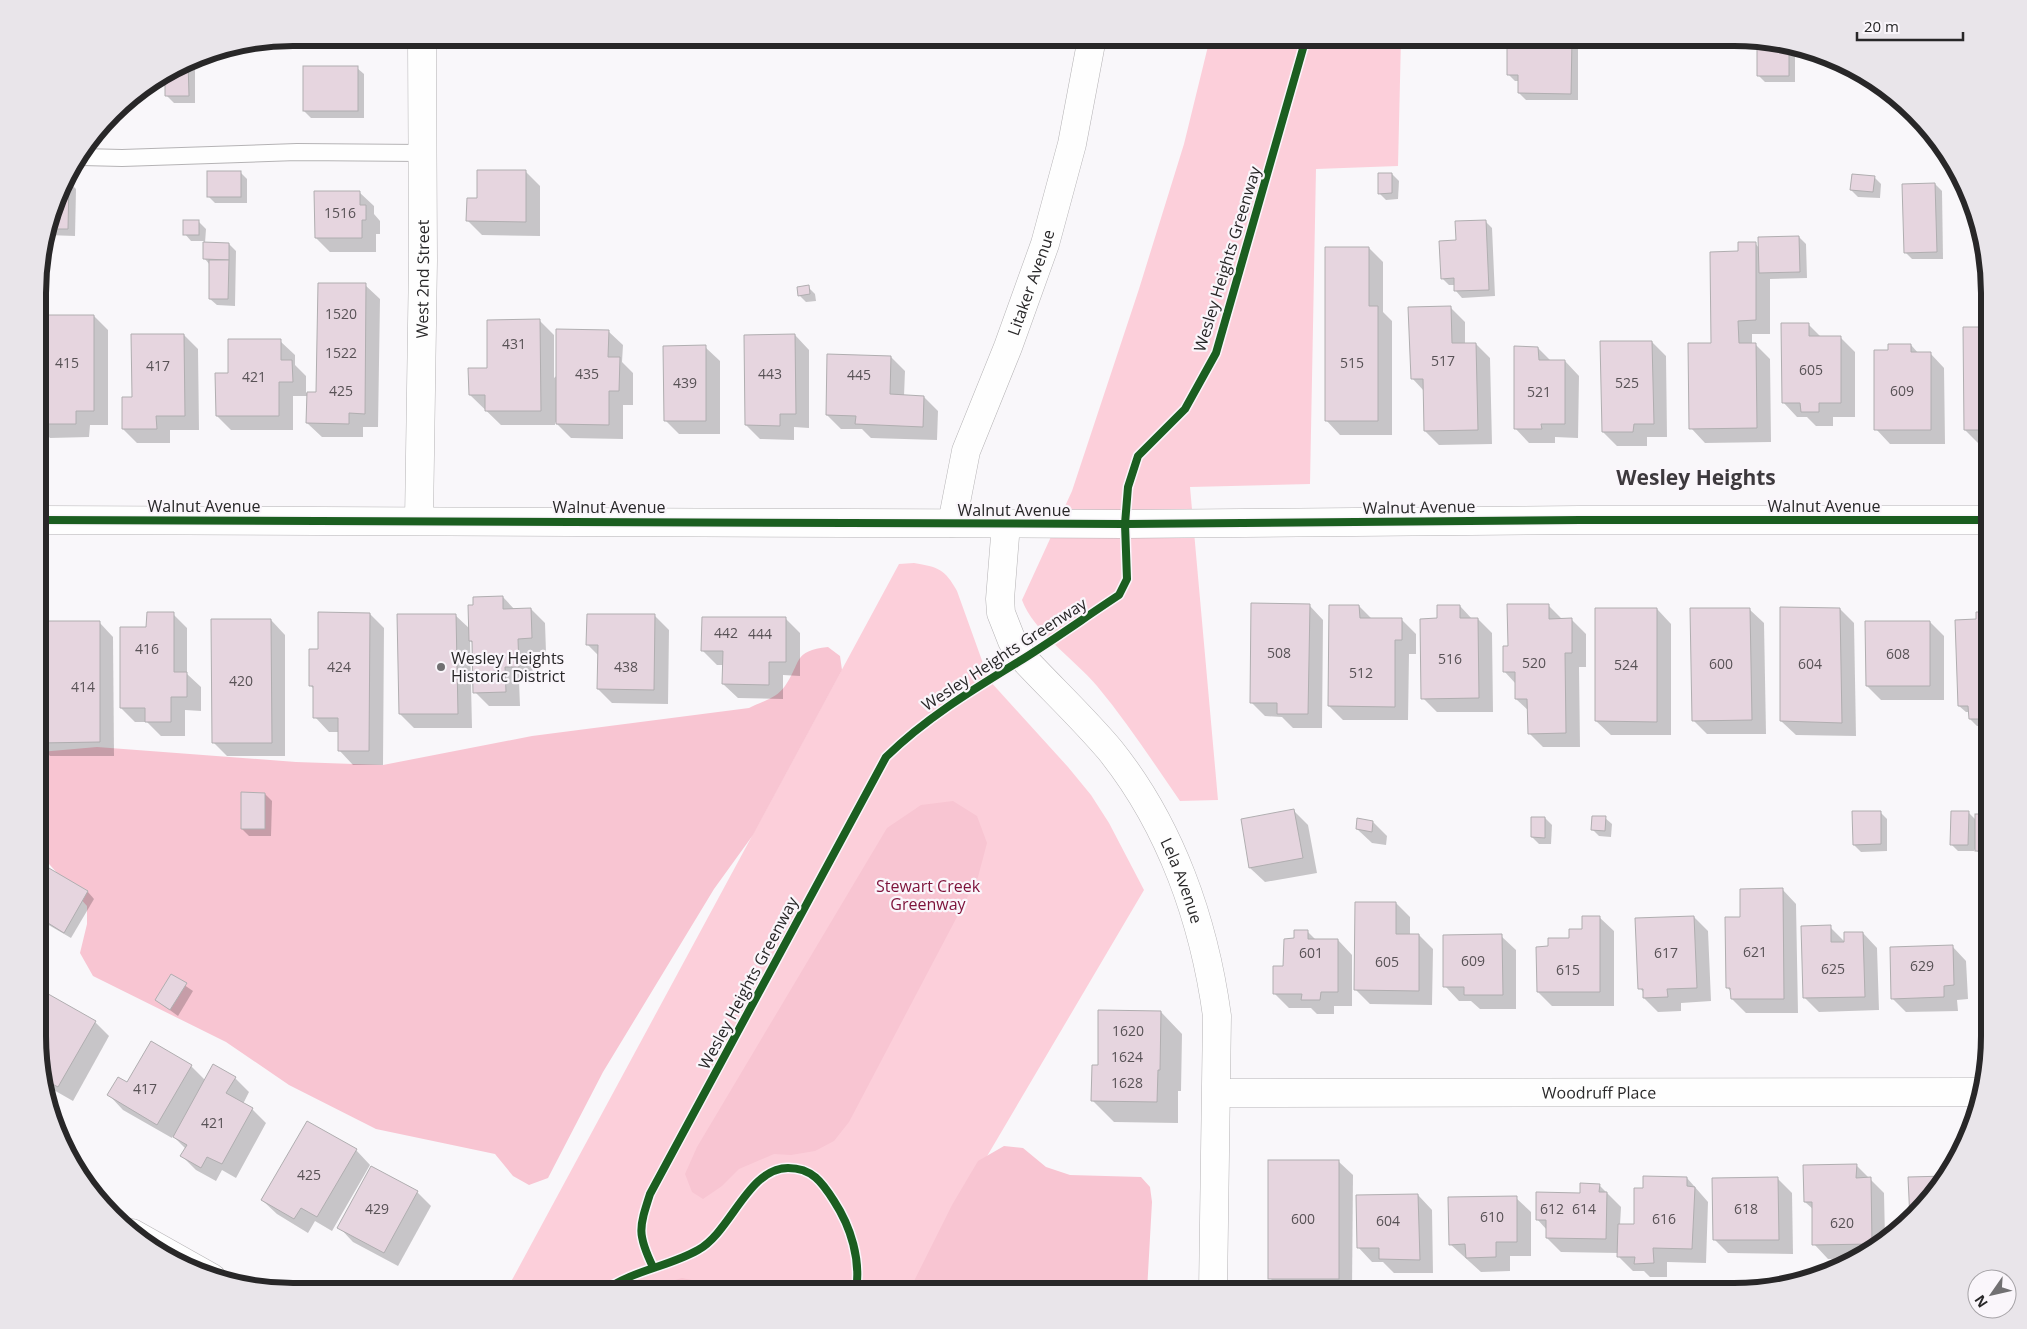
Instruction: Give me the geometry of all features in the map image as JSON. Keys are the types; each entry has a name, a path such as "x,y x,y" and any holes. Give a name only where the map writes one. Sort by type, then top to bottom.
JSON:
{"street":[{"name":"West 2nd Street","path":"419,520 422,46"},
{"name":"Litaker Avenue","path":"952,523 966,451 1008,347 1045,244 1072,144 1090,46"},
{"name":"Walnut Avenue","path":"46,520 419,520 1006,524 1580,520 1981,520"},
{"name":"Lela Avenue","path":"1006,524 1000,599 1001,613 1012,641 1024,659 1110,751 1150,810 1167,842 1195,909 1212,980 1217,1016 1214,1283"},
{"name":"Woodruff Place","path":"1217,1093 1974,1092"}],"lane":[{"path":"87,157 122,158 297,152 422,153"}],"green space":[{"path":"1208,46 1401,46 1398,166 1316,169 1310,484 1190,487 1218,800 1180,801 1140,742 1097,686 1035,623 1027,612 1022,600 1072,491 1139,289 1184,144"},
{"name":"Stewart Creek Greenway","path":"914,563 929,566 940,570 949,578 957,591 989,680 1091,795 1109,823 1144,890 973,1180 1121,1283 510,1283 899,564"},
{"path":"828,647 840,656 842,670 753,835 714,889 603,1072 548,1178 529,1185 513,1176 495,1154 376,1129 289,1085 226,1042 93,976 80,953 87,924 87,906 46,861 46,751 97,747 296,762 383,765 532,736 749,708 773,697 782,690 799,659 808,651"},
{"path":"953,801 977,816 987,843 978,877 849,1122 834,1141 815,1151 791,1155 774,1154 739,1169 722,1186 703,1199 692,1192 685,1174 697,1147 887,828 921,805"},
{"path":"1004,1146 1023,1148 1046,1167 1070,1175 1141,1177 1150,1187 1152,1202 1147,1283 913,1283 952,1205 978,1161"},
{"path":"682,1278 703,1283 665,1283"}],"building":[{"path":"1507,46 1572,46 1571,94 1518,93 1518,75 1507,75"},
{"path":"1757,47 1789,53 1789,76 1757,76"},
{"path":"303,66 358,66 358,111 303,111"},
{"path":"188,70 189,96 165,96 165,82"},
{"path":"477,170 526,170 526,222 466,221 467,198 477,198"},
{"path":"207,171 241,171 241,197 207,197"},
{"path":"1378,173 1392,173 1392,193 1378,194"},
{"path":"1852,174 1875,176 1873,192 1850,190"},
{"path":"1935,183 1937,252 1904,253 1902,184"},
{"path":"69,191 68,229 55,229"},
{"path":"314,191 360,191 360,205 366,205 366,220 362,220 362,238 315,238"},
{"path":"183,220 199,220 199,235 183,235"},
{"path":"1486,220 1489,290 1454,291 1454,278 1441,279 1439,241 1456,240 1455,221"},
{"path":"1799,236 1800,272 1759,273 1758,237"},
{"path":"203,242 229,243 229,260 203,259"},
{"path":"1738,242 1756,242 1756,320 1738,321 1739,343 1756,343 1757,428 1689,429 1688,343 1711,343 1710,252 1738,251"},
{"path":"1325,247 1369,247 1369,306 1378,306 1378,421 1325,421"},
{"path":"209,260 229,260 228,299 209,299"},
{"path":"318,283 366,283 365,414 349,413 349,424 306,423 307,392 316,392"},
{"path":"809,285 810,294 798,296 797,287"},
{"path":"1451,306 1452,343 1476,343 1478,430 1424,431 1423,379 1411,379 1408,307"},
{"path":"46,315 94,315 94,411 76,411 76,424 46,424"},
{"path":"540,319 541,411 485,411 485,395 469,395 468,368 487,368 487,320"},
{"path":"1781,323 1809,323 1809,336 1841,336 1841,403 1819,403 1819,412 1801,412 1800,403 1782,403"},
{"path":"1963,327 1981,327 1981,430 1964,430"},
{"path":"556,329 609,330 608,357 620,357 619,391 609,391 609,425 556,424"},
{"path":"131,334 184,334 185,416 156,416 157,429 122,429 122,397 132,397"},
{"path":"795,334 796,414 780,414 780,426 745,425 744,335"},
{"path":"228,339 281,339 281,360 292,360 293,382 279,382 279,416 216,416 215,373 228,373"},
{"path":"1600,341 1652,341 1654,424 1634,424 1633,432 1602,432"},
{"path":"1888,344 1911,344 1911,352 1931,352 1931,430 1874,430 1874,350 1888,350"},
{"path":"706,345 706,421 664,421 663,346"},
{"path":"1514,346 1538,347 1539,360 1565,360 1565,424 1541,424 1542,429 1514,429"},
{"path":"827,354 891,356 890,394 924,396 923,427 855,424 856,416 826,415"},
{"path":"503,596 503,609 531,608 532,638 518,639 519,667 505,667 506,692 473,693 472,641 469,641 468,605 473,605 473,597"},
{"path":"1251,603 1310,604 1308,714 1277,714 1277,703 1250,703"},
{"path":"1507,604 1549,604 1549,619 1572,618 1572,653 1565,653 1566,733 1528,734 1527,699 1515,699 1515,672 1503,672 1503,646 1508,646"},
{"path":"1329,605 1359,605 1360,618 1402,618 1402,640 1395,640 1395,707 1328,706"},
{"path":"1437,605 1460,605 1460,618 1478,618 1479,698 1421,699 1420,619 1437,618"},
{"path":"1780,607 1840,608 1842,723 1780,721"},
{"path":"1595,608 1657,608 1657,722 1595,721"},
{"path":"1690,608 1750,608 1752,720 1692,721"},
{"path":"147,612 174,612 174,672 187,672 187,697 171,697 171,722 145,722 145,708 120,708 120,627 146,627"},
{"path":"318,612 370,613 369,751 338,751 338,718 313,718 313,686 309,686 309,649 318,649"},
{"path":"1976,612 1981,612 1981,719 1969,719 1968,706 1958,706 1955,620 1976,619"},
{"path":"397,614 456,614 458,714 399,714"},
{"path":"587,614 655,614 654,690 597,689 598,645 586,645"},
{"path":"702,617 786,617 786,662 769,662 769,685 722,684 723,651 701,651"},
{"path":"211,619 271,619 272,743 212,743"},
{"path":"46,621 100,621 100,742 46,743"},
{"path":"1865,621 1930,621 1930,686 1866,686"},
{"path":"241,792 265,793 265,829 241,829"},
{"path":"1294,809 1303,858 1249,868 1241,819"},
{"path":"1852,811 1881,811 1881,844 1853,845"},
{"path":"1951,811 1969,811 1968,845 1950,845"},
{"path":"1975,814 1981,814 1981,851 1975,851"},
{"path":"1592,816 1606,816 1605,831 1591,830"},
{"path":"1531,817 1545,817 1545,838 1531,837"},
{"path":"1357,818 1373,821 1372,832 1356,829"},
{"path":"46,866 88,891 64,933 46,922"},
{"path":"1783,888 1784,999 1731,999 1730,988 1726,988 1725,917 1740,917 1740,889"},
{"path":"1355,902 1396,902 1396,934 1419,934 1419,991 1354,990"},
{"path":"1582,916 1600,916 1600,992 1537,992 1536,947 1548,946 1548,938 1569,938 1569,929 1582,929"},
{"path":"1694,916 1697,988 1667,989 1668,997 1643,998 1643,989 1638,989 1635,918"},
{"path":"1831,925 1831,942 1844,942 1844,932 1863,932 1865,997 1803,998 1801,926"},
{"path":"1294,930 1308,930 1308,939 1338,939 1338,992 1321,992 1320,1000 1301,1000 1302,994 1273,994 1273,966 1283,966 1284,939 1294,938"},
{"path":"1502,934 1503,995 1464,995 1464,987 1443,987 1443,935"},
{"path":"1953,945 1954,985 1944,986 1944,997 1891,999 1890,947"},
{"path":"171,974 187,983 170,1010 155,1000"},
{"path":"46,993 96,1021 58,1087 51,1083 48,1068"},
{"path":"1098,1010 1161,1011 1160,1070 1158,1070 1157,1102 1091,1101 1092,1065 1098,1065"},
{"path":"151,1041 192,1065 157,1125 107,1095 118,1077 127,1082"},
{"path":"213,1064 236,1077 226,1093 253,1108 222,1164 207,1157 201,1168 180,1156 187,1145 173,1137"},
{"path":"307,1121 357,1149 317,1217 301,1208 294,1219 261,1200"},
{"path":"1268,1160 1339,1160 1339,1279 1268,1279"},
{"path":"1857,1164 1856,1178 1871,1177 1872,1240 1866,1244 1812,1245 1812,1202 1804,1202 1803,1165"},
{"path":"371,1166 418,1191 384,1253 337,1228"},
{"path":"1643,1176 1687,1177 1687,1186 1695,1187 1692,1249 1653,1248 1654,1263 1634,1264 1635,1257 1617,1257 1618,1224 1634,1224 1634,1188 1643,1188"},
{"path":"1937,1176 1909,1209 1908,1177"},
{"path":"1778,1177 1779,1240 1713,1240 1712,1178"},
{"path":"1580,1183 1600,1184 1599,1192 1607,1192 1606,1239 1546,1238 1546,1220 1536,1220 1536,1192 1580,1193"},
{"path":"1418,1194 1420,1260 1379,1259 1379,1248 1357,1248 1356,1195"},
{"path":"1517,1196 1517,1242 1496,1242 1496,1257 1466,1258 1465,1244 1449,1245 1448,1197"}],"cycle path":[{"name":"Wesley Heights Greenway","path":"653,1267 644,1246 641,1231 650,1194 886,757 934,716 1119,595 1127,579 1125,524 1128,487 1138,456 1185,409 1216,353 1304,46"},
{"path":"46,520 1125,524 1580,520 1981,520"},
{"path":"617,1283 639,1273 675,1261 698,1250 720,1230 740,1202 762,1178 774,1171 788,1168 804,1170 816,1177 840,1211 850,1233 856,1256 857,1283"}],"place":[{"name":"Wesley Heights Historic District","path":"441,667"}],"district":[{"name":"Wesley Heights","path":"1696,478"}]}
